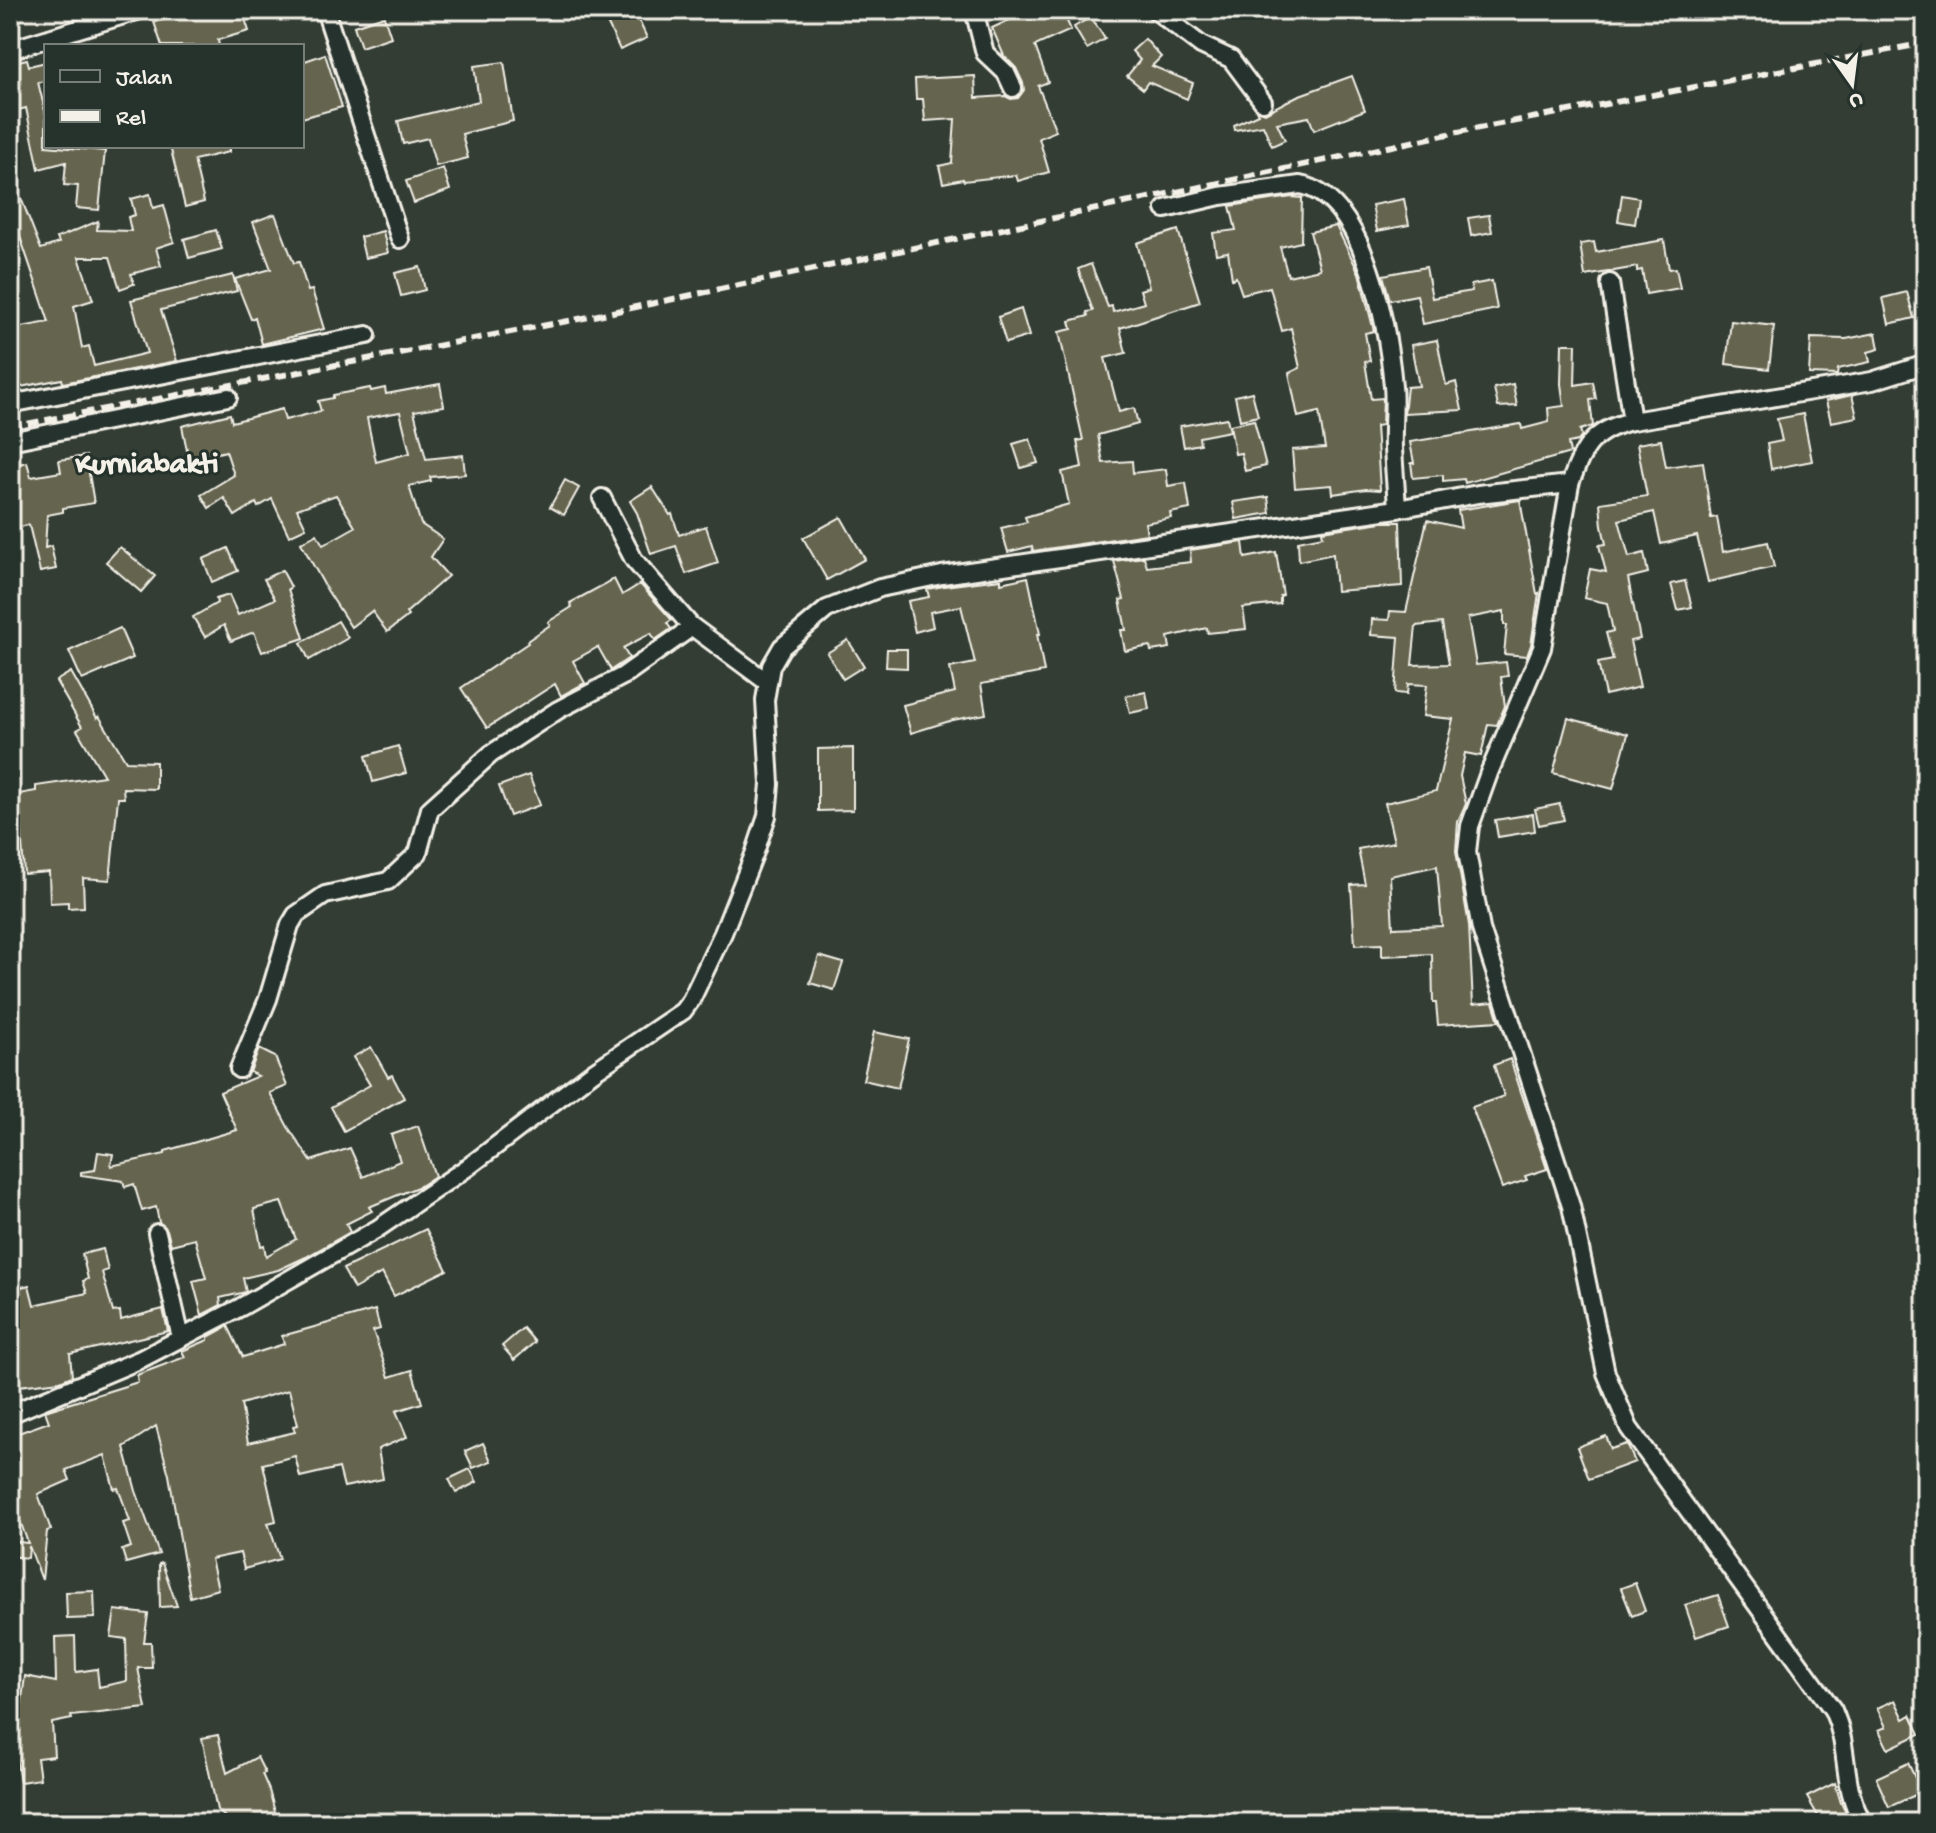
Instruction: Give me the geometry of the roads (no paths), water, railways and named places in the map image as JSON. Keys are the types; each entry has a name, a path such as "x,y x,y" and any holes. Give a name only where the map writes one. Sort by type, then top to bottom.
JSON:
{"street":[{"path":"10,50 140,10"},
{"path":"325,10 400,239"},
{"path":"974,10 985,53 1006,73 1013,88"},
{"path":"1155,10 1201,45 1231,59 1263,102"},
{"path":"1165,209 1220,196 1300,185 1323,194 1339,210 1367,260 1383,321 1393,387 1397,509"},
{"path":"1610,283 1632,421"},
{"path":"10,404 367,335"},
{"path":"1863,1823 1848,1789 1843,1742 1833,1710 1629,1428 1617,1404 1606,1373 1571,1206 1477,914 1466,840 1489,773 1542,648 1570,484 1577,465 1596,436 1611,426 1632,421 1872,381 1926,364"},
{"path":"10,441 228,397"},
{"path":"10,1414 139,1360 377,1229 468,1167 593,1072 683,1011 723,933 767,816 770,784 765,700 771,666 782,647 827,609 880,588 942,575 1397,509 1478,494 1570,484"},
{"path":"602,498 627,550 692,627 767,682"},
{"path":"239,1069 268,999 290,925 296,915 329,893 388,881 418,853 430,809 491,754 558,710 623,676 692,627"},
{"path":"157,1233 181,1338"}],"railway":[{"path":"10,427 589,317 1458,132 1926,43"}],"district":[{"name":"Kurniabakti","path":"147,462"}]}
